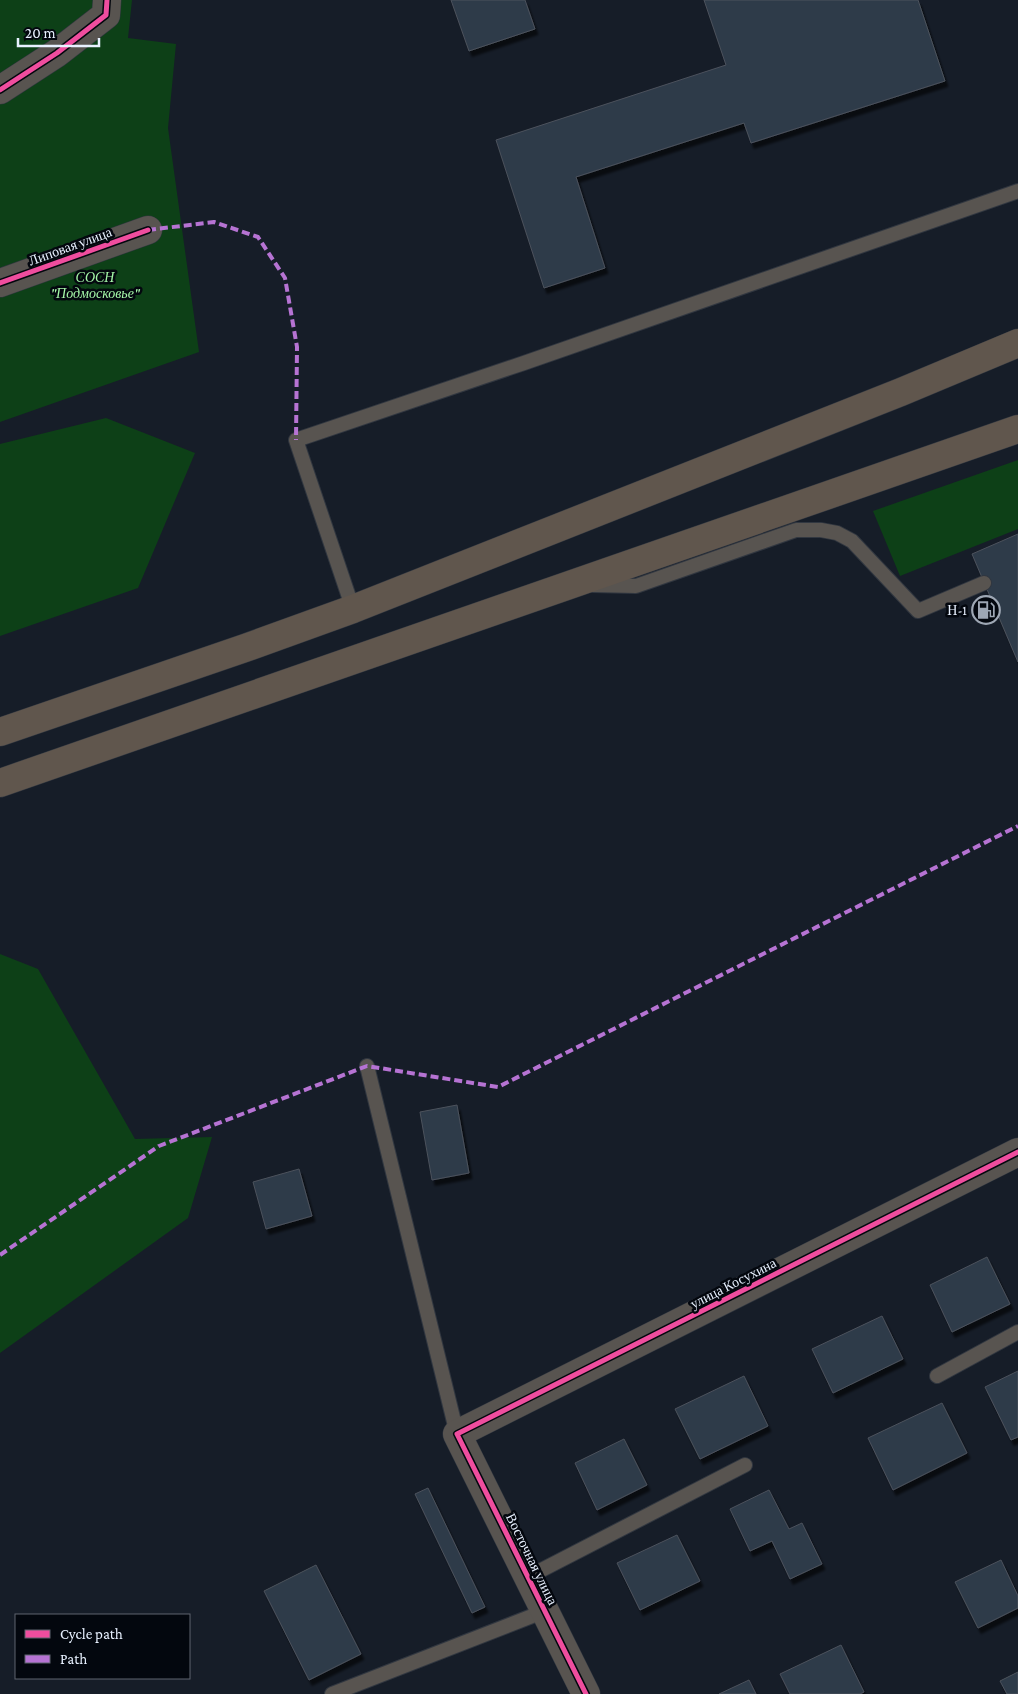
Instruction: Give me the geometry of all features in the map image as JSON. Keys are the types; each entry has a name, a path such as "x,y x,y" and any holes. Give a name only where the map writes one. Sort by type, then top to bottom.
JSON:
{"highway":[{"path":"0,732 353,609 901,392 1018,343"},
{"path":"0,783 1018,429"}],"street":[{"path":"0,90 57,53 106,15 107,0"},
{"name":"Липовая улица","path":"0,283 148,230"},
{"name":"улица Косухина","path":"457,1434 1018,1152"},
{"name":"Восточная улица","path":"457,1434 586,1694"}],"lane":[{"path":"353,609 296,440 524,363 1018,191"},
{"path":"573,584 636,586 796,530 821,530 837,533 852,541 918,611 984,583"},
{"path":"367,1066 457,1434"},
{"path":"937,1376 1018,1332"},
{"path":"528,1576 745,1465"},
{"path":"332,1694 545,1611"}],"green space":[{"name":"СОСН \"Подмосковье\"","path":"0,0 132,0 128,38 176,44 168,128 199,352 0,422"},
{"path":"106,418 195,453 138,588 0,636 0,444"},
{"path":"1018,460 1018,529 900,576 873,511"},
{"path":"0,954 38,969 135,1139 212,1137 188,1218 0,1353"}],"building":[{"path":"451,0 525,0 535,29 469,51"},
{"path":"704,0 918,0 945,81 751,143 744,123 576,177 605,268 544,288 496,140 726,65"},
{"path":"1018,534 1018,662 972,554"},
{"path":"457,1105 469,1173 432,1180 420,1112"},
{"path":"299,1169 312,1216 266,1229 253,1182"},
{"path":"987,1257 1010,1304 952,1332 930,1285"},
{"path":"882,1316 903,1359 833,1393 812,1349"},
{"path":"1018,1371 1018,1437 1011,1440 985,1387"},
{"path":"744,1376 768,1426 700,1459 675,1409"},
{"path":"942,1403 967,1453 893,1490 868,1438"},
{"path":"624,1439 647,1485 597,1510 575,1463"},
{"path":"428,1488 485,1607 472,1613 415,1494"},
{"path":"769,1490 789,1529 802,1523 822,1564 790,1579 772,1541 750,1551 730,1509"},
{"path":"677,1535 700,1581 640,1610 617,1563"},
{"path":"1001,1560 1018,1596 1018,1608 978,1628 955,1582"},
{"path":"316,1565 361,1654 309,1680 264,1591"},
{"path":"841,1645 864,1692 860,1694 790,1694 780,1674"},
{"path":"1018,1672 1018,1694 1007,1694 1000,1681"},
{"path":"749,1680 756,1694 719,1694"}],"marked path":[{"path":"148,230 214,222 258,237 285,278 297,347 296,440"},
{"path":"0,1255 159,1146 367,1066 498,1087 1018,826"}],"cycle path":[{"path":"0,90 57,53 106,15 107,0"},
{"path":"0,283 148,230"},
{"path":"586,1694 457,1434 1018,1152"}],"place":[{"name":"Н-1","path":"986,610"}]}
